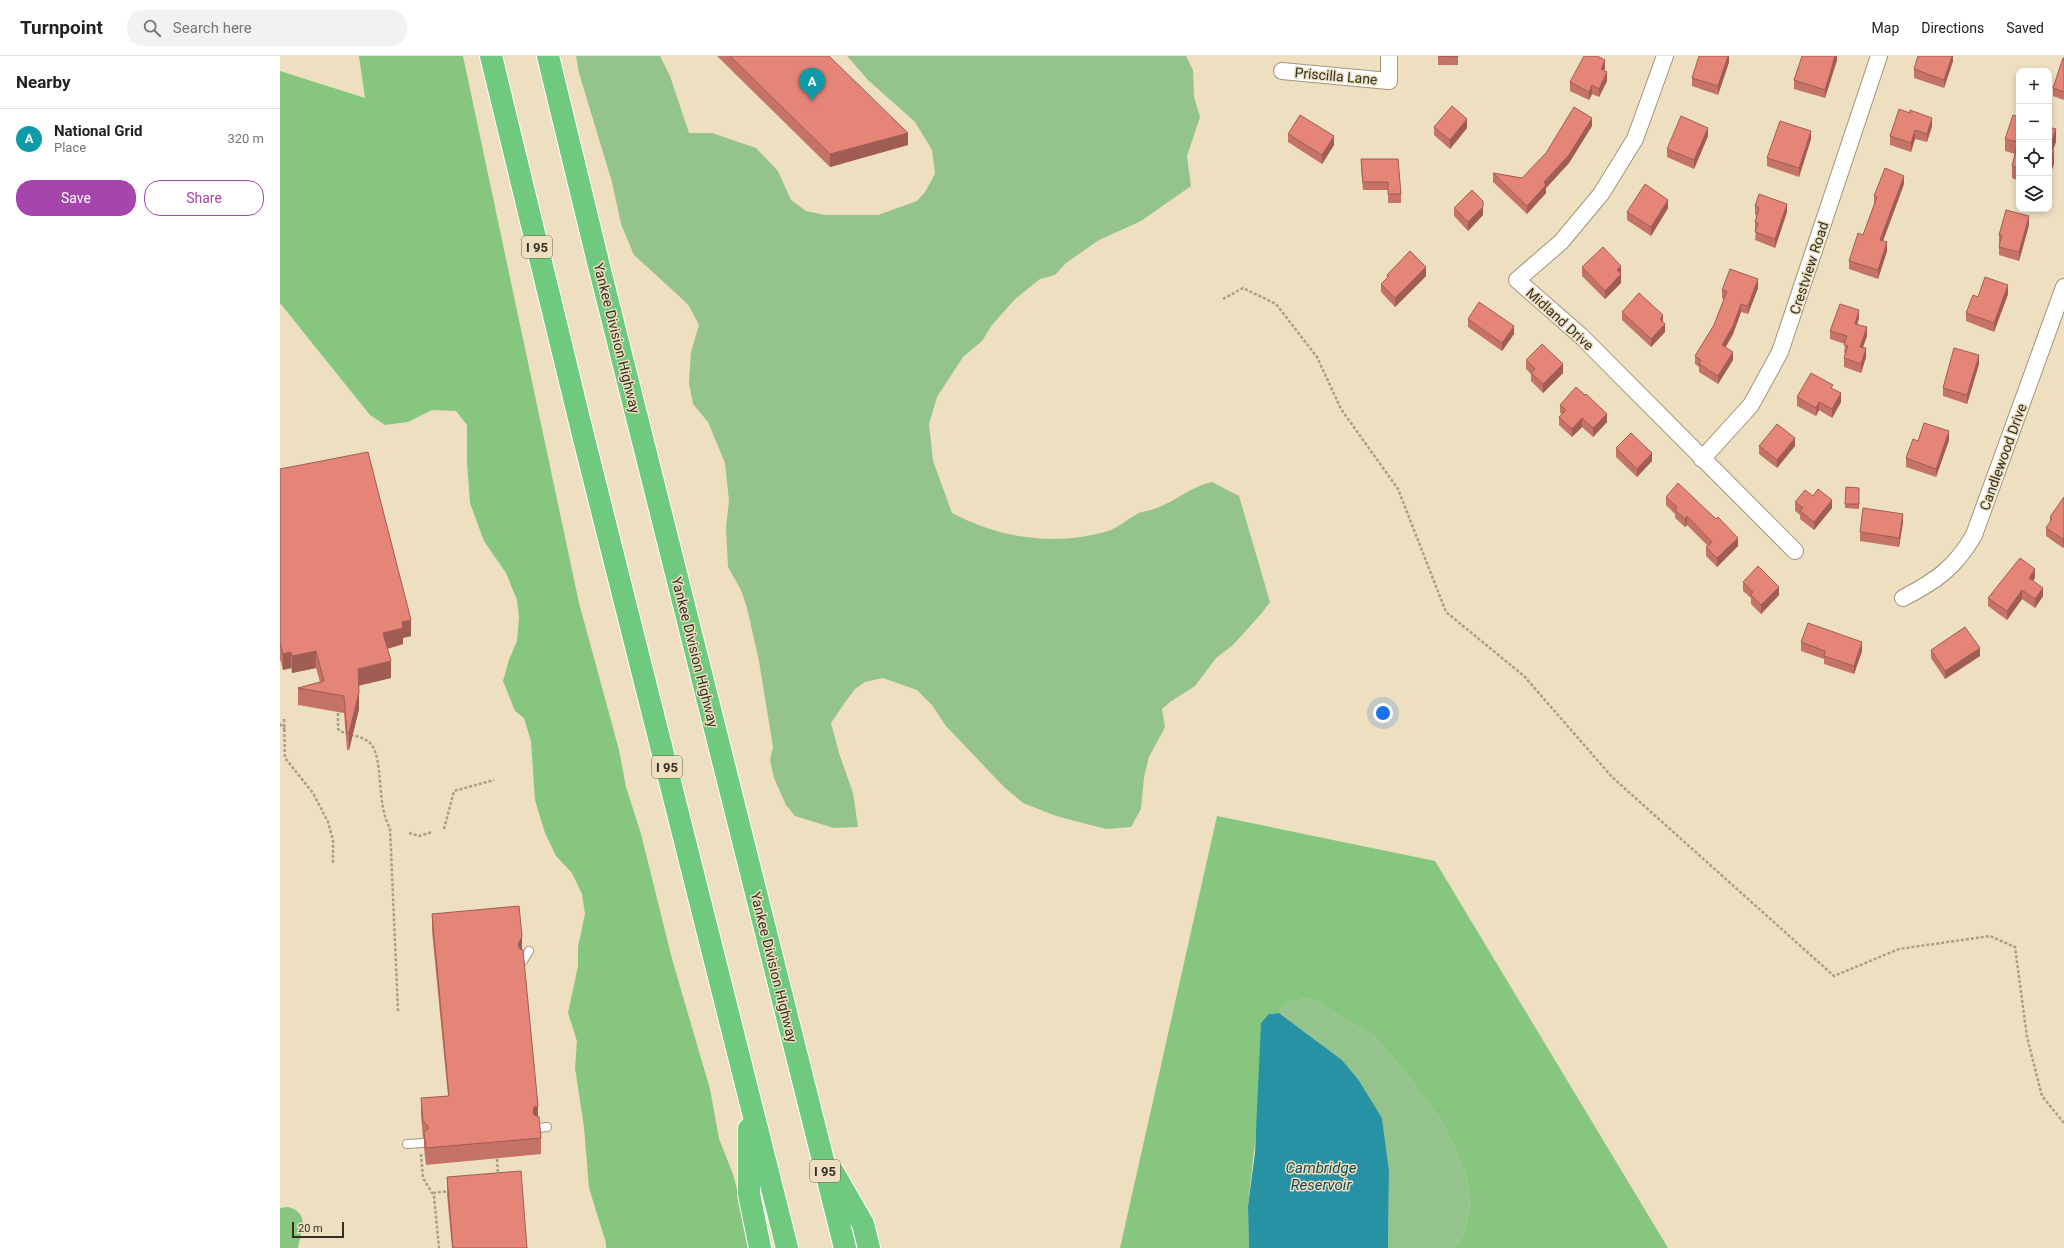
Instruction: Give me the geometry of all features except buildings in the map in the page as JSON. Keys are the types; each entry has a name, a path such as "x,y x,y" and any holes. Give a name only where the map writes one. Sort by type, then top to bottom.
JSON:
{"highway":[{"name":"I 95","path":"491,56 577,408 787,1248"},
{"name":"Yankee Division Highway","path":"548,56 597,258 845,1248"},
{"path":"749,1096 749,1194 760,1248"},
{"path":"820,1148 863,1224 869,1248"}],"street":[{"name":"Priscilla Lane","path":"1282,71 1389,81 1390,56"},
{"name":"Midland Drive","path":"1665,56 1649,104 1635,139 1601,194 1561,242 1518,280 1581,336 1702,460 1795,551"},
{"name":"Crestview Road","path":"1702,460 1751,405 1780,352 1879,56"},
{"name":"Candlewood Drive","path":"1903,598 1931,584 1949,569 1964,554 1974,535 2064,287"}],"lane":[{"path":"523,961 529,951"},
{"path":"538,1128 547,1127"},
{"path":"407,1144 422,1143"}],"path":[{"path":"1223,299 1243,288 1276,304 1318,357 1341,409 1398,489 1446,612 1524,676 1612,777 1834,976 1899,949 1990,936 2015,947 2027,1037 2042,1096 2064,1123"},
{"path":"338,713 338,728 368,742 376,756 381,797 386,821 390,828 398,1011"},
{"path":"284,719 285,729 283,745 285,758 313,793 328,822 333,840 333,863"},
{"path":"280,724 285,729"},
{"path":"444,829 454,791 494,780"},
{"path":"409,833 419,836 432,832"},
{"path":"422,1143 423,1178 433,1193 435,1200 439,1248"},
{"path":"497,1159 498,1180"},
{"path":"433,1193 452,1191"}],"green space":[{"path":"359,56 463,56 579,603 619,750 626,787 641,834 672,959 710,1089 719,1139 733,1174 742,1209 749,1248 606,1248 606,1243 589,1188 584,1127 575,1068 577,1041 568,1013 578,966 578,947 585,914 582,894 572,873 556,856 545,833 535,800 531,741 524,718 515,711 503,681 509,660 517,641 519,618 517,600 506,573 484,541 470,503 467,462 467,425 456,411 432,410 408,422 385,425 370,415 280,303 280,71 365,98"},
{"path":"576,56 660,56 670,76 689,133 712,133 756,148 778,171 791,200 806,211 825,215 878,215 917,201 925,192 935,174 932,150 915,122 868,80 847,56 1186,56 1193,70 1194,97 1200,117 1187,156 1191,186 1141,221 1099,240 1066,263 1055,275 1040,279 1015,299 992,325 982,341 963,357 937,397 929,424 933,461 952,513 990,529 1010,534 1030,538 1050,539 1091,535 1111,530 1139,513 1162,506 1197,487 1212,482 1239,496 1270,602 1233,645 1216,658 1195,686 1162,709 1165,727 1149,757 1144,777 1141,809 1131,827 1106,829 1056,816 1023,803 1004,787 946,726 932,705 917,690 883,678 865,682 855,689 831,723 839,753 853,793 858,827 834,828 795,816 786,805 774,778 770,760 773,747 759,661 747,608 741,590 728,567 726,527 729,501 725,463 708,422 693,404 689,383 691,352 699,325 689,306 634,255 621,224 612,182 579,73"},
{"path":"1217,816 1435,861 1668,1248 1453,1248 1464,1233 1470,1206 1467,1178 1445,1126 1411,1080 1376,1038 1310,998 1285,1003 1279,1013 1269,1014 1248,1206 1249,1248 1120,1248"},
{"path":"1310,998 1376,1038 1411,1080 1445,1126 1467,1178 1470,1206 1464,1233 1453,1248 1388,1248 1389,1170 1382,1118 1358,1079 1342,1060 1279,1013 1285,1003"},
{"path":"288,1207 295,1210 302,1218 303,1224 298,1248 280,1248 280,1208"}],"water":[{"name":"Cambridge Reservoir","path":"1279,1013 1342,1060 1358,1079 1382,1118 1389,1170 1388,1248 1249,1248 1248,1206 1255,1153 1261,1023 1269,1014"}],"place":[{"name":"National Grid","path":"812,101"}]}
